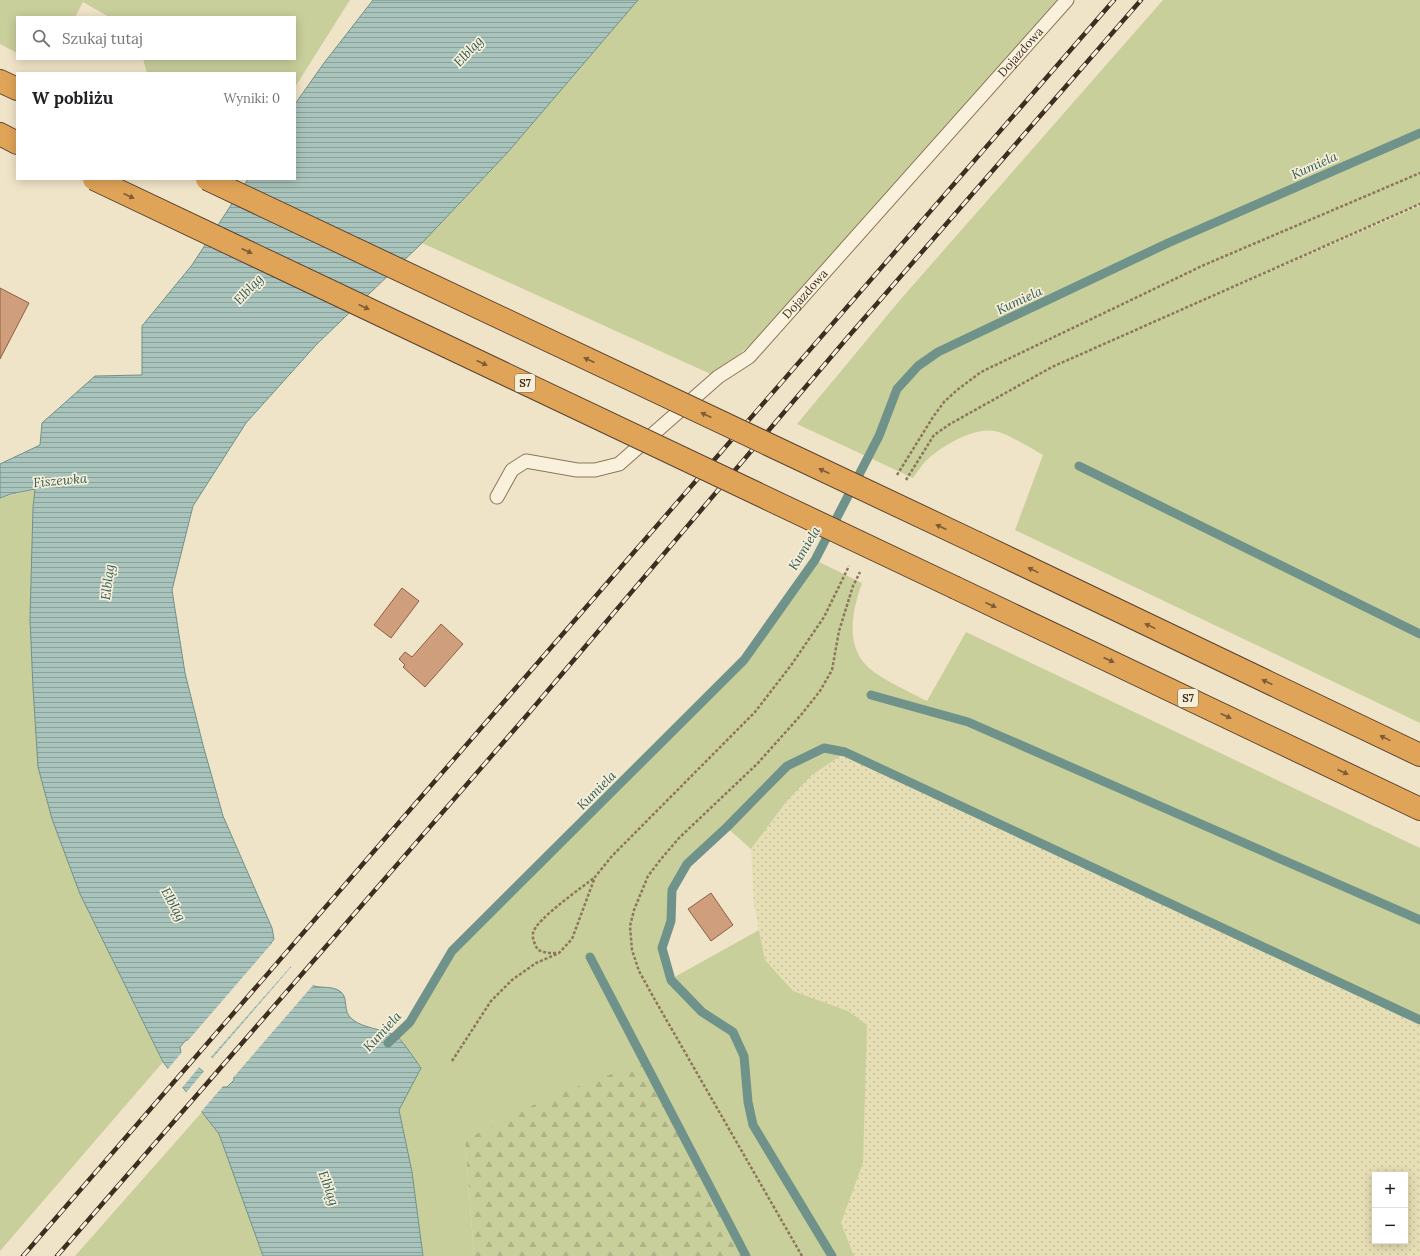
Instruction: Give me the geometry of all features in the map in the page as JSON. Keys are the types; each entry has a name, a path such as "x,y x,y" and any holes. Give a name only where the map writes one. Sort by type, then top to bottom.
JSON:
{"highway":[{"path":"0,81 16,89"},
{"path":"0,134 16,142"},
{"name":"S7","path":"96,180 1420,809"},
{"path":"209,180 977,543 1420,755"}],"lane":[{"name":"Dojazdowa","path":"498,497 512,470 526,461 577,470 596,470 619,464 718,378 749,357 1067,0"}],"path":[{"path":"905,483 934,436 950,424 1052,367 1420,204"},
{"path":"802,1256 639,971 632,950 630,926 634,910 648,876 661,859 679,838 758,764 820,691 832,670 839,631 852,586 861,570"},
{"path":"559,953 547,953 538,950 534,942 533,933 537,925 559,905 595,877"}],"shaded area":[{"path":"845,752 1420,1020 1420,1256 854,1256 841,1223 863,1163 848,1011 793,991 765,960 754,905 751,849 786,802 812,775"}],"green space":[{"path":"0,0 350,0 296,85 296,72 147,72 143,60 296,60 296,16 107,16 83,2 76,16 16,16 16,52 0,44"},
{"path":"638,0 1058,0 764,332 715,376 422,243 508,152"},
{"path":"1163,0 1420,0 1420,204 1211,297 1420,206 1420,723 1015,530 1043,455 1013,438 995,431 987,431 977,432 958,439 932,455 922,465 913,478 797,424 900,300"},
{"path":"36,489 33,507 30,619 39,767 52,819 80,894 163,1062 0,1251 0,498"},
{"path":"815,560 862,583 854,614 853,636 855,647 859,656 866,665 886,680 927,701 966,632 1420,848 1420,1020 846,752 812,775 786,802 751,849 726,827 687,864 672,890 671,921 662,948 671,979 759,930 765,960 793,991 848,1011 867,1025 863,1163 841,1223 854,1256 747,1256 645,1062 465,1140 474,1256 423,1256 412,1172 399,1110 421,1068 396,1035 410,1022 452,951 744,660"},
{"path":"645,1062 747,1256 474,1256 465,1140 549,1097"},
{"path":"202,1112 219,1134 263,1256 75,1256"}],"water":[{"path":"373,0 638,0 508,152 422,243 316,345 246,423 193,506 172,590 185,673 203,745 223,816 272,928 274,939 271,943 271,949 311,985 330,988 341,992 345,998 346,1009 349,1016 356,1022 398,1037 421,1068 399,1110 412,1172 423,1256 263,1256 219,1134 163,1062 80,894 52,819 38,767 33,688 30,619 33,507 35,489 0,498 0,464 40,445 42,423 95,376 142,375 142,326 192,265 247,180 296,180 296,103 324,63","holes":["186,1040 191,1040 233,1074 234,1080 227,1087 222,1087 181,1053 180,1047"]}],"pier":[{"path":"273,942 273,948 292,965 210,1058 191,1042 187,1042 185,1045 185,1044"},
{"path":"293,965 314,984 232,1079 231,1076 212,1059"},
{"path":"183,1051 200,1066 181,1089 167,1070"},
{"path":"205,1070 224,1085 200,1113 185,1094"}],"building":[{"path":"0,288 29,303 0,359"},
{"path":"402,588 419,601 391,638 374,625"},
{"path":"441,624 463,644 425,687 403,667 405,665 399,659 405,652 412,657"},
{"path":"711,893 733,925 711,941 688,909"}],"waterway":[{"name":"Kumiela","path":"388,1043 410,1022 452,951 744,660 815,560 879,436 897,389 918,366 938,352 1168,243 1420,133"},
{"path":"1079,466 1420,634"},
{"path":"871,695 968,722 1420,920"},
{"path":"832,1256 753,1125 748,1102 744,1056 733,1032 702,1012 671,980 662,948 671,921 672,890 687,864 727,827 787,766 824,748 845,752 1420,1020"},
{"path":"590,957 746,1256"}],"railway":[{"path":"23,1256 1114,0"},
{"path":"57,1256 528,714 848,337 1141,0"}],"water label":[{"name":"Elbląg","path":"468,51"},
{"name":"Elbląg","path":"248,289"},
{"name":"Fiszewka","path":"60,480"},
{"name":"Elbląg","path":"107,582"},
{"name":"Elbląg","path":"174,904"},
{"name":"Elbląg","path":"329,1188"}]}
